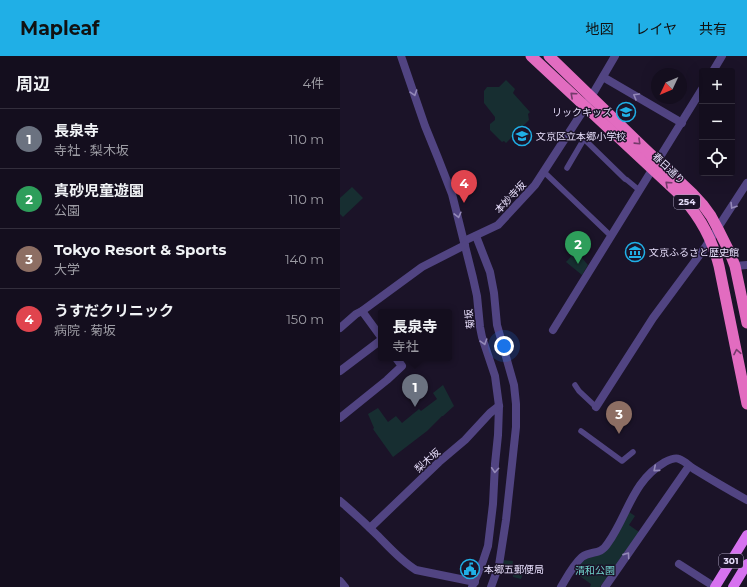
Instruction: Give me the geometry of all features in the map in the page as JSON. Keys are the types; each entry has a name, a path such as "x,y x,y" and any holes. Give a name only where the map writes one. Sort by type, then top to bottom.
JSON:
{"highway":[{"name":"春日通り","path":"531,56 588,101 655,165 698,199 711,216 730,253 735,266 747,323"},
{"name":"春日通り","path":"550,56 588,101"},
{"name":"春日通り","path":"655,165 686,201 700,222 710,241 719,266 747,404"}],"main road":[{"name":"301","path":"715,587 747,536"},
{"name":"301","path":"733,587 747,564"}],"street":[{"name":"菊坂","path":"401,56 424,125 452,194 476,290 482,337 495,376 498,406 498,435 493,504 488,546 473,584"},
{"name":"本妙寺坂","path":"340,328 356,314 422,267 498,225 535,185 616,56"},
{"path":"715,68 722,56"},
{"path":"603,77 682,123"},
{"path":"553,330 699,94"},
{"path":"567,168 584,139 625,179 639,190"},
{"path":"544,172 611,236"},
{"path":"575,385 579,391 596,406 653,318 710,241 747,183"},
{"path":"476,236 490,272 494,293 497,325 514,385 516,404 516,427 506,520 499,566 491,587"},
{"path":"735,266 747,265"},
{"path":"362,311 378,334"},
{"path":"340,371 378,340"},
{"path":"341,415 387,380 402,366 398,361"},
{"name":"梨木坂","path":"370,528 439,462 465,440 498,406"},
{"path":"581,431 622,461 632,452"},
{"path":"561,587 574,567 585,555 602,551 607,546 633,495 642,482 654,470 670,459 679,459 747,500"},
{"path":"605,587 689,466"},
{"path":"340,501 402,559 416,570 473,584"},
{"path":"679,564 715,587"},
{"path":"340,582 345,587"}],"green space":[{"path":"506,80 515,89 513,93 530,112 528,114 529,120 506,143 504,141 502,142 490,130 490,124 495,120 495,117 484,103 484,91 487,87 499,87"},
{"path":"352,187 363,198 343,217 340,214 340,198"},
{"path":"576,251 588,265 582,275 566,262"},
{"path":"443,385 454,406 427,431 393,457 373,429 374,428 368,414 378,408 388,422 396,416 402,423 419,409 421,411 437,399 433,393"},
{"name":"清和公園","path":"629,512 635,516 629,525 639,532 600,587 590,587 591,584 574,572 583,561 596,556"},
{"path":"502,560 513,561 512,568 524,570 521,579 513,577 513,574 500,569"}],"place":[{"name":"リックキッズ","path":"626,112"},
{"name":"文京区立本郷小学校","path":"522,136"},
{"name":"うすだクリニック","path":"464,203"},
{"name":"文京ふるさと歴史館","path":"635,252"},
{"name":"真砂児童遊園","path":"578,264"},
{"name":"長泉寺","path":"415,407"},
{"name":"Tokyo Resort & Sports","path":"619,434"},
{"name":"本郷五郵便局","path":"470,569"}]}
